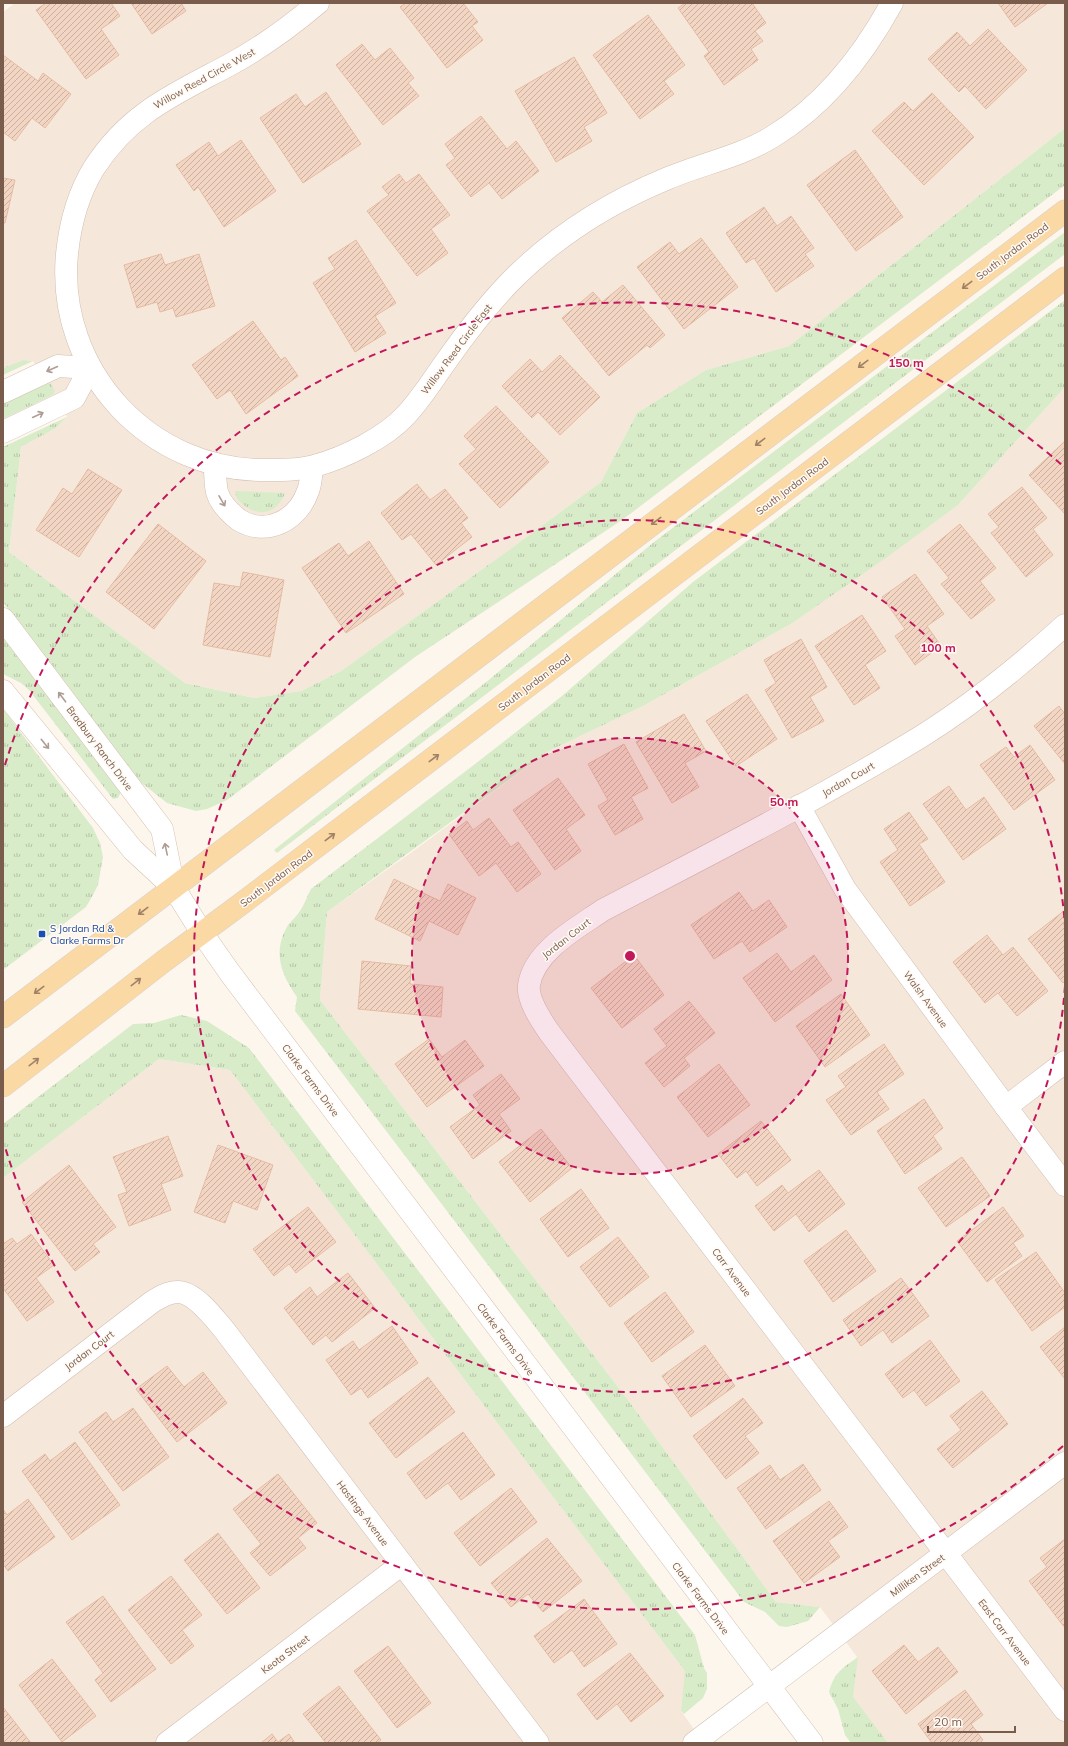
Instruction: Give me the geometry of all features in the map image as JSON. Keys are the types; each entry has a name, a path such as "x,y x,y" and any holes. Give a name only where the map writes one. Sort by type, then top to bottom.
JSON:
{"main road":[{"name":"South Jordan Road","path":"3,1017 1065,211"},
{"name":"South Jordan Road","path":"3,1086 202,933 1065,278"}],"street":[{"name":"Willow Reed Circle West","path":"90,368 72,320 66,293 66,270 71,225 84,185 94,168 121,133 156,104 257,48 288,27 318,3"},
{"name":"Willow Reed Circle East","path":"90,368 107,395 126,416 150,434 193,457 215,464 242,470 312,467 361,447 406,416 425,392 471,326 509,283 534,260 585,221 609,206 667,179 746,150 772,137 798,119 833,87 850,67 866,47 892,3"},
{"path":"3,392 58,366 90,368 74,398 3,432"},
{"path":"215,464 217,492 223,504 231,514 243,522 257,527 270,528 281,523 294,513 302,503 308,490 312,467"},
{"name":"Bradbury Ranch Drive","path":"3,619 162,829 174,888"},
{"name":"Jordan Court","path":"528,985 536,963 551,948 603,910 799,806 922,736 1008,674 1065,625"},
{"name":"Bradbury Ranch Drive","path":"3,691 133,850 174,888 202,933"},
{"name":"Walsh Avenue","path":"799,806 845,889 1065,1185"},
{"name":"Clarke Farms Drive","path":"202,933 230,973 812,1743"},
{"name":"Carr Avenue","path":"528,985 534,1010 549,1032 946,1554"},
{"path":"1006,1107 1065,1062"},
{"name":"Jordan Court","path":"3,1416 152,1302 164,1295 179,1292"},
{"name":"Hastings Avenue","path":"179,1292 194,1298 208,1310 538,1743"},
{"name":"Milliken Street","path":"694,1743 1065,1463"},
{"name":"East Carr Avenue","path":"946,1554 1065,1710"},
{"name":"Keota Street","path":"167,1743 402,1564"}],"shaded area":[{"path":"15,3 1065,3 1065,128 789,346 706,370 637,413 601,482 341,671 301,691 254,698 185,683 9,552 21,447 56,428 67,417 33,361 23,360 3,368 3,12"},
{"path":"1065,387 1065,1743 888,1743 852,1697 857,1657 820,1607 776,1602 628,1400 320,1000 327,912 412,852 547,752 641,707 791,624 958,505"},
{"path":"159,1059 230,1070 686,1672 681,1711 704,1743 3,1743 3,1178"}],"green space":[{"path":"1065,128 1065,185 622,520 415,657 227,800 207,809 196,811 167,803 139,781 3,602 3,447 67,417 56,428 21,447 9,552 185,683 254,698 301,691 341,671 601,482 637,413 706,370 789,346"},
{"path":"1065,232 1065,254 277,853 274,850 490,679 654,542"},
{"path":"1065,300 1065,387 958,505 890,555 791,624 641,707 547,752 327,912 320,1000 628,1400 776,1602 820,1607 808,1621 787,1627 779,1626 765,1612 744,1602 295,1011 297,997 287,980 280,962 280,944 288,925 302,908 311,889 562,696 693,582"},
{"path":"23,360 33,361 3,375 3,368"},
{"path":"46,383 51,384 55,391 53,395 3,419 3,403"},
{"path":"235,491 285,493 282,500 273,509 257,512 251,510 238,500"},
{"path":"3,634 122,790 118,798 113,799 29,690 21,683 3,674"},
{"path":"3,709 93,828 100,843 103,857 98,885 86,907 3,970"},
{"path":"181,1015 207,1021 249,1048 695,1635 704,1668 707,1673 707,1689 703,1698 684,1714 681,1711 685,1671 230,1070 159,1059 3,1178 3,1124 133,1024 154,1023"},
{"path":"858,1657 853,1697 888,1743 851,1743 845,1735 838,1709 829,1692 836,1675 847,1664"}],"building":[{"path":"46,3 111,3 120,16 101,29 119,55 86,79 36,10"},
{"path":"131,3 181,3 186,11 152,34"},
{"path":"406,3 438,3 440,5 443,3 463,3 478,22 472,26 483,40 447,68 400,7"},
{"path":"685,3 752,3 766,23 755,31 763,41 751,49 758,60 724,85 704,56 709,52 678,8"},
{"path":"998,3 1048,3 1015,27"},
{"path":"648,15 685,65 664,81 674,94 640,119 593,55"},
{"path":"988,29 1027,70 986,109 965,86 959,92 928,59 957,32 970,46"},
{"path":"362,44 375,60 390,48 414,78 408,83 419,96 383,125 336,65"},
{"path":"3,55 38,81 43,73 71,94 45,128 32,118 15,141 3,132"},
{"path":"574,57 607,113 584,127 592,141 556,162 515,91"},
{"path":"326,92 361,144 303,183 260,118 296,94 305,107"},
{"path":"932,93 974,137 924,185 872,131 904,102 913,111"},
{"path":"481,116 507,149 516,141 539,171 502,199 489,183 471,197 446,165 455,158 445,144"},
{"path":"241,140 276,191 224,227 198,187 194,191 176,165 209,142 218,156"},
{"path":"855,150 903,217 856,251 807,185"},
{"path":"399,174 406,183 419,174 450,215 431,229 448,253 417,276 367,211 389,195 382,187"},
{"path":"3,178 15,180 5,223 3,223"},
{"path":"764,207 777,226 791,216 814,248 805,254 814,266 776,292 754,258 746,263 726,233"},
{"path":"701,238 738,287 684,329 637,267 670,242 679,254"},
{"path":"356,240 396,303 375,316 386,333 355,352 313,283 335,269 328,258"},
{"path":"161,254 165,265 199,254 215,306 176,317 173,308 160,312 157,302 137,308 124,265"},
{"path":"623,285 665,335 650,348 647,345 609,376 562,318 593,292 602,302"},
{"path":"253,321 281,360 285,357 298,376 246,414 230,390 217,399 192,365"},
{"path":"560,355 600,397 560,435 538,412 532,418 502,386 530,359 542,372"},
{"path":"496,406 549,462 500,508 459,464 476,449 464,436"},
{"path":"1065,441 1065,514 1029,475"},
{"path":"88,469 122,490 79,557 36,530 63,488 72,494"},
{"path":"417,484 430,500 445,489 468,518 461,523 472,537 436,565 411,534 402,540 381,513"},
{"path":"1022,487 1047,518 1033,529 1053,555 1026,577 991,533 999,527 988,514"},
{"path":"158,524 206,561 154,629 106,592"},
{"path":"960,524 996,568 980,581 995,600 971,619 941,584 949,578 927,551"},
{"path":"369,541 404,594 346,633 302,568 339,543 348,556"},
{"path":"243,572 284,580 270,657 203,645 214,583 240,587"},
{"path":"915,574 944,614 927,626 941,646 915,665 895,636 905,629 882,597"},
{"path":"862,615 886,651 865,665 880,688 854,705 815,646"},
{"path":"801,639 827,687 810,697 824,721 792,738 765,690 776,683 764,660"},
{"path":"747,694 777,739 736,766 706,721"},
{"path":"1059,706 1065,714 1065,764 1034,726"},
{"path":"684,714 706,751 685,763 699,787 672,803 636,742"},
{"path":"624,744 648,788 631,797 643,819 615,835 598,806 608,800 588,764"},
{"path":"1030,745 1055,780 1014,810 980,765 1006,747 1014,757"},
{"path":"558,778 585,815 566,829 581,851 555,870 513,810"},
{"path":"949,786 966,810 984,797 1006,829 963,860 923,804"},
{"path":"909,812 928,839 919,844 945,882 910,906 880,862 898,850 884,829"},
{"path":"489,818 511,847 518,842 541,874 517,892 496,863 479,876 449,834 467,821 473,830"},
{"path":"394,879 440,901 448,884 476,898 458,935 429,921 420,941 375,919"},
{"path":"739,892 753,911 769,900 787,927 750,952 742,941 714,959 691,925"},
{"path":"1065,910 1065,981 1063,983 1028,939"},
{"path":"987,935 1003,955 1013,947 1048,991 1017,1016 998,993 985,1003 953,962"},
{"path":"777,953 791,972 814,955 832,980 775,1022 743,978"},
{"path":"634,955 664,995 622,1028 591,988"},
{"path":"362,961 411,966 410,984 443,987 441,1017 358,1009"},
{"path":"841,994 870,1035 825,1067 796,1026"},
{"path":"689,1001 715,1033 684,1058 690,1066 664,1087 645,1063 667,1046 654,1029"},
{"path":"429,1039 442,1057 465,1040 484,1066 427,1107 395,1064"},
{"path":"884,1044 904,1074 877,1092 889,1109 851,1135 826,1100 846,1087 838,1076"},
{"path":"719,1064 750,1105 708,1137 677,1097"},
{"path":"501,1074 520,1099 499,1114 511,1131 473,1159 450,1127 480,1105 473,1095"},
{"path":"924,1099 943,1128 933,1136 942,1149 905,1174 877,1131"},
{"path":"761,1121 791,1160 757,1186 746,1171 737,1178 718,1154"},
{"path":"541,1129 572,1168 530,1202 499,1162"},
{"path":"168,1136 183,1176 161,1184 171,1210 129,1226 118,1195 127,1192 113,1157"},
{"path":"218,1145 273,1165 257,1210 233,1201 225,1223 194,1212"},
{"path":"962,1157 990,1196 946,1227 918,1188"},
{"path":"69,1165 116,1227 93,1244 100,1252 75,1271 22,1202"},
{"path":"819,1170 845,1204 809,1232 796,1214 774,1231 755,1206 782,1185 788,1193"},
{"path":"581,1189 609,1228 568,1257 540,1219"},
{"path":"308,1207 336,1242 296,1273 289,1264 274,1276 253,1249"},
{"path":"1003,1207 1024,1236 1013,1243 1022,1256 987,1282 957,1241"},
{"path":"846,1230 876,1271 833,1302 804,1261"},
{"path":"31,1234 54,1265 36,1278 54,1302 27,1321 3,1288 3,1244 12,1238 17,1244"},
{"path":"618,1237 649,1277 610,1307 580,1267"},
{"path":"1036,1252 1065,1293 1065,1307 1032,1331 995,1280"},
{"path":"348,1273 375,1308 332,1342 326,1335 313,1345 284,1308 310,1287 317,1297"},
{"path":"901,1278 929,1316 892,1343 883,1330 861,1346 843,1320"},
{"path":"665,1292 694,1332 652,1362 624,1323"},
{"path":"392,1326 418,1363 368,1398 361,1388 351,1395 326,1360 353,1341 359,1350"},
{"path":"1065,1327 1065,1379 1040,1347"},
{"path":"930,1340 960,1381 926,1406 914,1390 903,1398 885,1374"},
{"path":"705,1345 735,1386 691,1417 662,1376"},
{"path":"167,1366 184,1387 203,1372 227,1403 177,1442 136,1389"},
{"path":"428,1377 455,1412 396,1458 369,1423"},
{"path":"982,1391 1008,1424 953,1468 937,1449 961,1430 950,1416"},
{"path":"743,1398 763,1423 745,1436 759,1453 726,1479 693,1436"},
{"path":"133,1408 169,1457 123,1491 79,1432 106,1412 113,1422"},
{"path":"463,1432 495,1475 461,1500 448,1483 426,1499 407,1473"},
{"path":"75,1442 120,1505 72,1540 22,1471 45,1454 50,1461"},
{"path":"803,1464 821,1490 766,1529 737,1488 770,1465 780,1480"},
{"path":"278,1474 317,1523 298,1538 306,1548 270,1576 250,1553 261,1544 233,1509"},
{"path":"511,1488 537,1522 480,1566 454,1533"},
{"path":"28,1499 55,1537 8,1571 3,1564 3,1509 7,1515"},
{"path":"829,1501 848,1527 828,1541 840,1557 804,1583 773,1541"},
{"path":"218,1533 260,1588 227,1614 184,1560"},
{"path":"547,1538 582,1581 543,1612 528,1594 511,1607 491,1583"},
{"path":"1065,1539 1065,1628 1029,1581 1047,1567 1040,1558"},
{"path":"171,1576 202,1615 182,1630 194,1646 171,1664 128,1610"},
{"path":"103,1596 156,1669 111,1702 95,1680 103,1673 66,1622"},
{"path":"584,1599 617,1644 584,1667 572,1650 554,1663 534,1636"},
{"path":"904,1645 918,1662 938,1647 958,1672 906,1714 872,1671"},
{"path":"388,1646 431,1703 397,1728 354,1671"},
{"path":"630,1653 664,1696 631,1722 617,1704 597,1720 577,1694"},
{"path":"52,1659 96,1716 62,1742 19,1685"},
{"path":"339,1686 381,1740 377,1743 326,1743 303,1714"},
{"path":"965,1690 983,1715 971,1724 983,1740 980,1743 932,1743 918,1724"},
{"path":"3,1707 31,1743 3,1743"},
{"path":"272,1734 278,1742 289,1734 295,1743 261,1743"}],"place":[{"name":"S Jordan Rd & Clarke Farms Dr","path":"42,934"}]}
